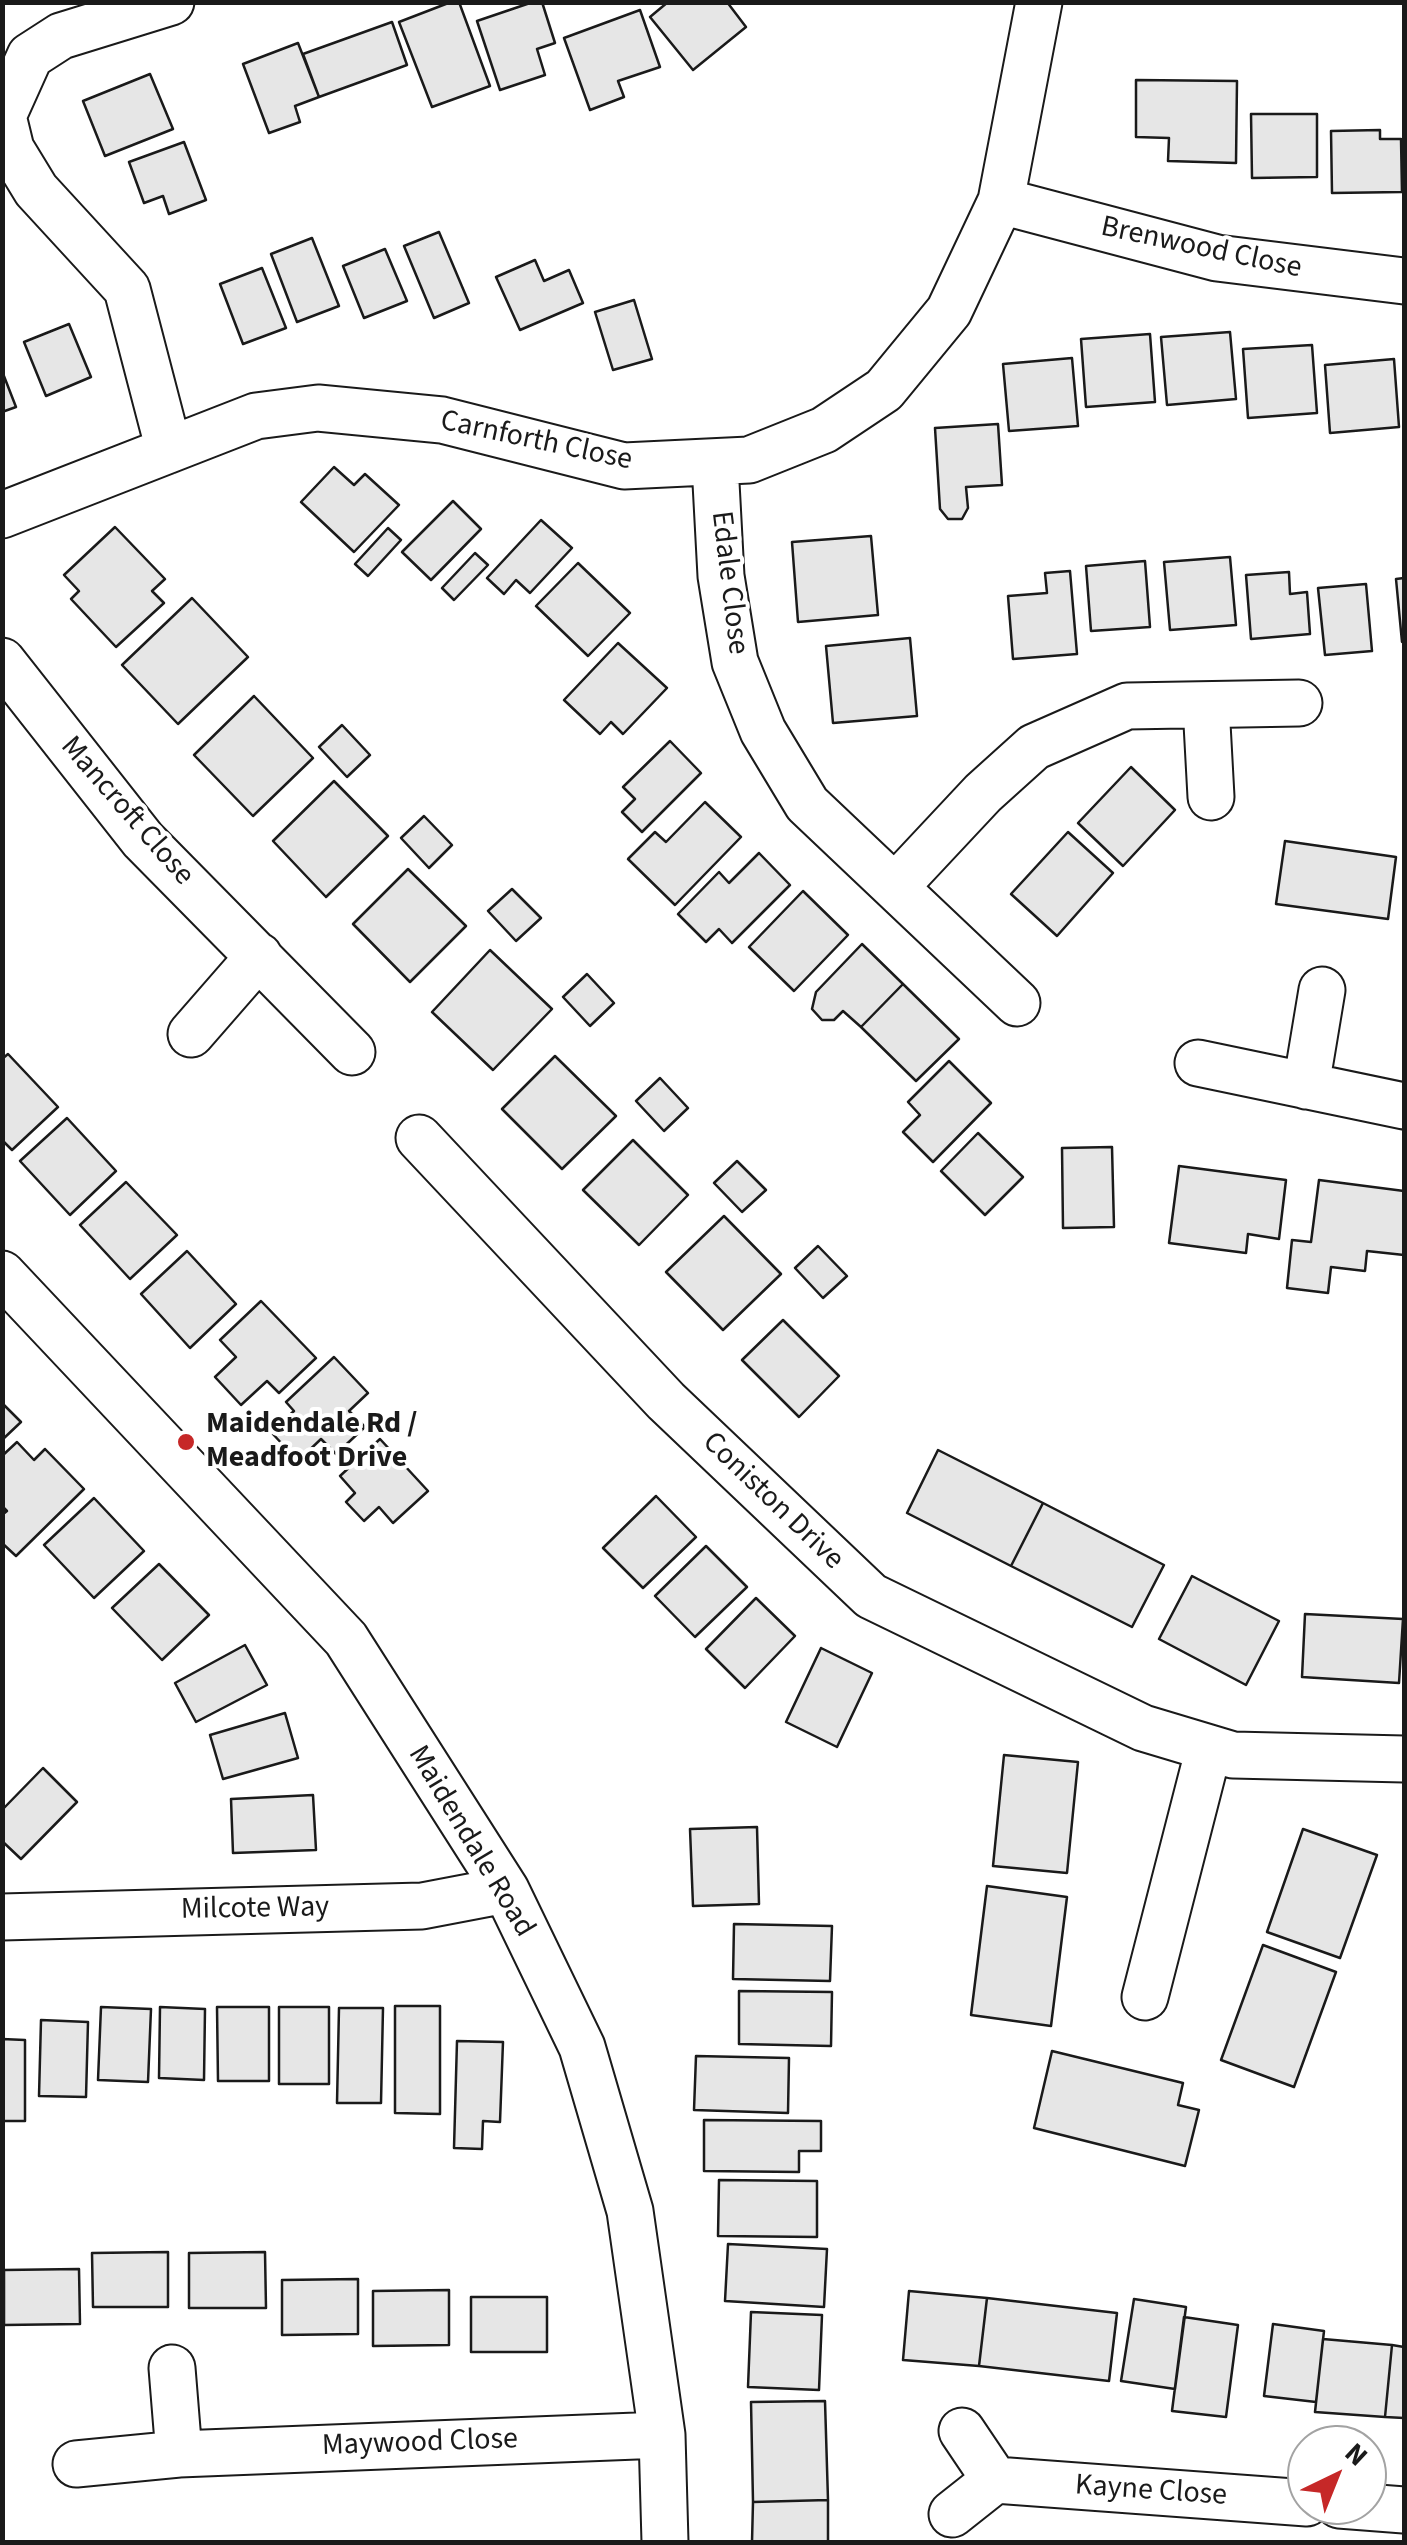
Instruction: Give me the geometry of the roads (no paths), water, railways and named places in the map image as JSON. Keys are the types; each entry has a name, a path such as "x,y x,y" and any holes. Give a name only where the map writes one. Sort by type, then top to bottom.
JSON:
{"street":[{"path":"169,450 127,289 36,190 11,149 3,116 30,56 60,36 171,2"},
{"name":"Carnforth Close","path":"2,515 256,416 318,408 442,420 624,466 749,460 824,430 884,390 949,311 1001,201 1039,2"},
{"name":"Brenwood Close","path":"1001,201 1217,258 1404,281"},
{"name":"Edale Close","path":"715,464 721,576 736,662 763,731 806,804 1017,1003"},
{"name":"Mancroft Close","path":"2,661 144,840 352,1052"},
{"path":"895,887 983,793 1034,747 1127,706 1299,703"},
{"path":"1206,705 1211,798"},
{"path":"192,1034 258,956"},
{"path":"1306,1086 1322,990"},
{"path":"1198,1063 1404,1106"},
{"name":"Coniston Drive","path":"420,1138 666,1401 871,1596 1143,1728 1233,1755 1404,1758"},
{"name":"Maidendale Road","path":"2,1274 346,1639 506,1890 582,2047 630,2211 662,2435 664,2542"},
{"path":"1145,1997 1209,1748"},
{"name":"Milcote Way","path":"2,1917 422,1906 506,1890"},
{"path":"172,2368 179,2454"},
{"path":"952,2514 995,2480 962,2431"},
{"name":"Maywood Close","path":"76,2464 179,2454 662,2435"},
{"name":"Kayne Close","path":"995,2480 1287,2502"}],"place":[{"name":"Maidendale Rd / Meadfoot Drive","path":"186,1442"}]}
